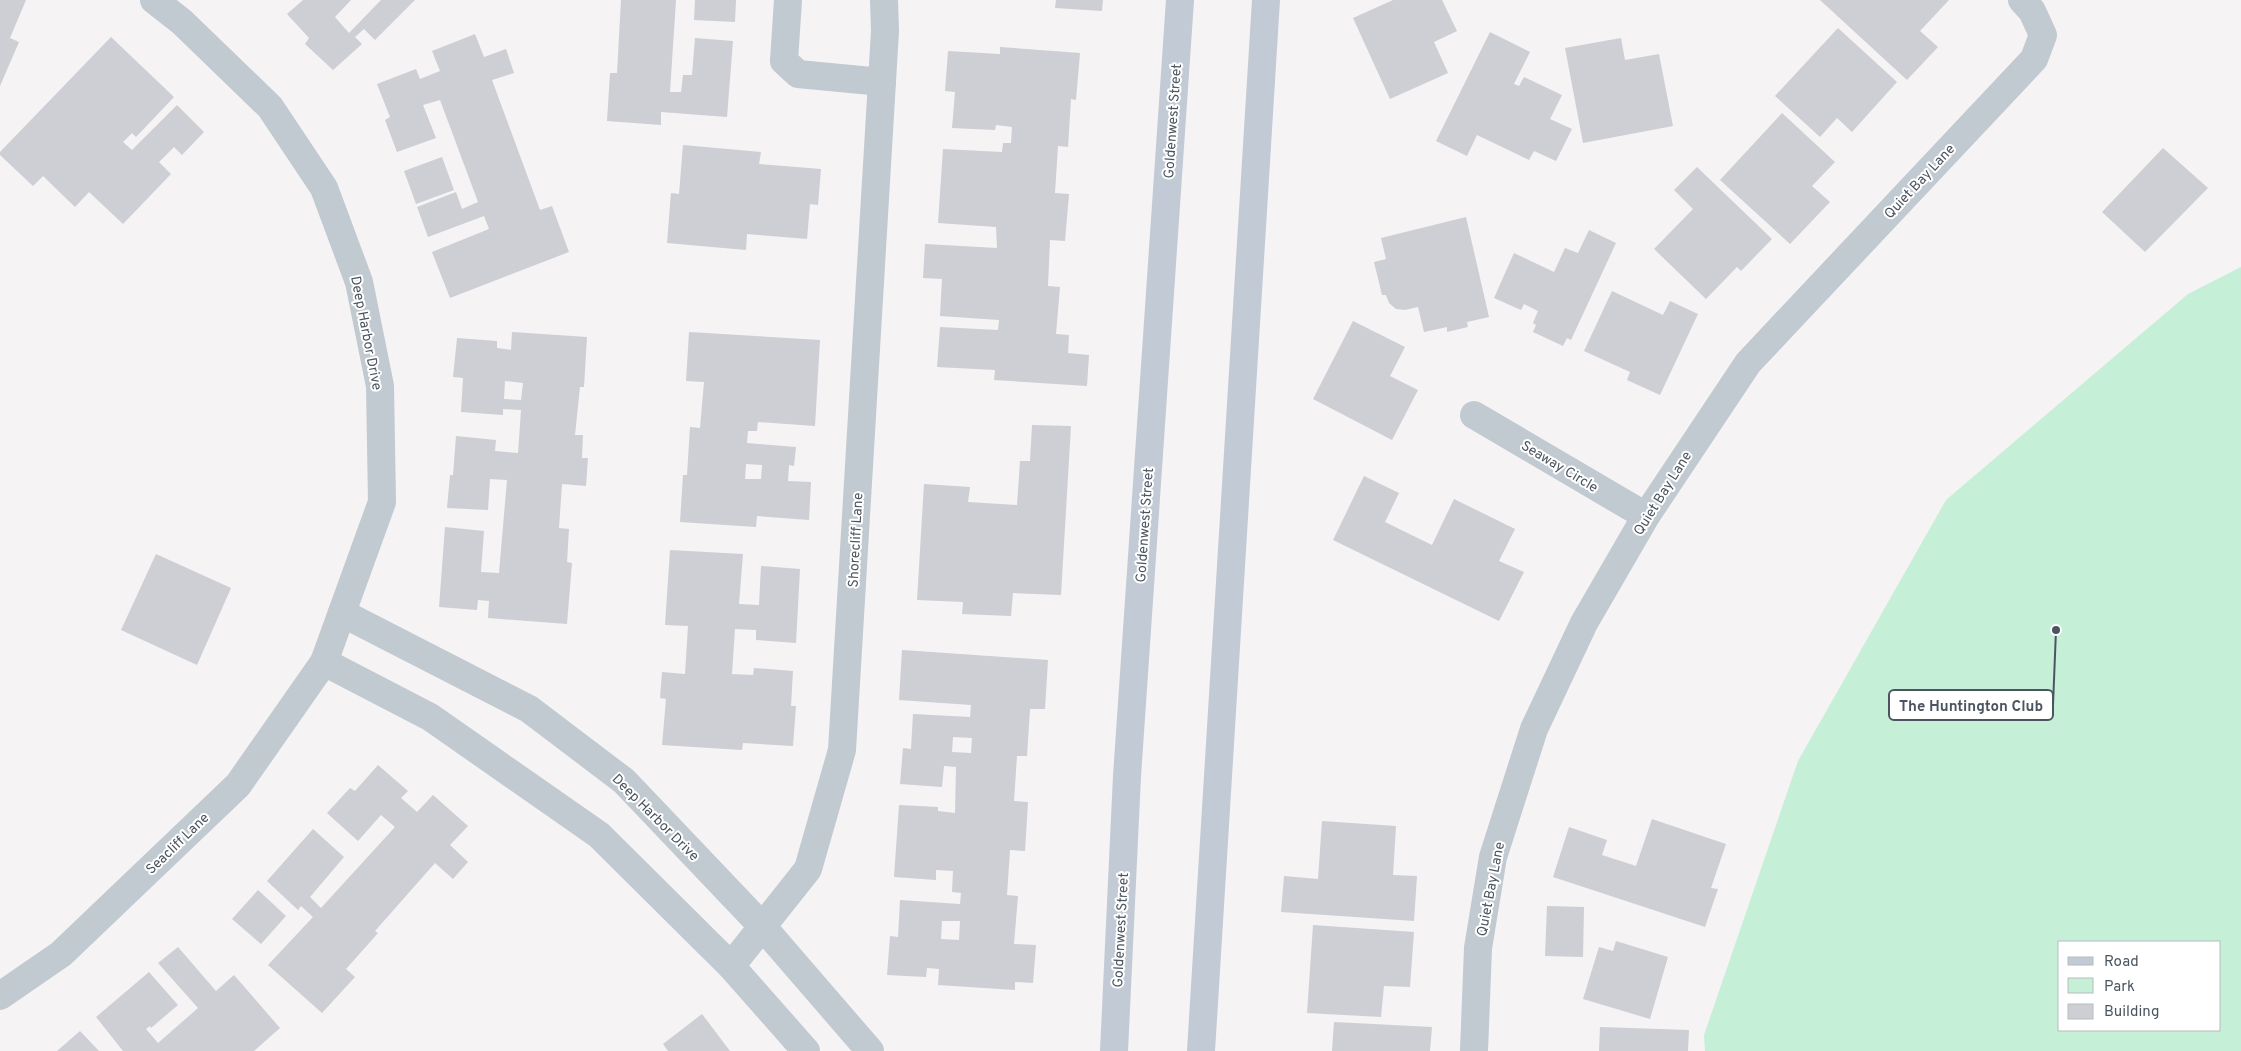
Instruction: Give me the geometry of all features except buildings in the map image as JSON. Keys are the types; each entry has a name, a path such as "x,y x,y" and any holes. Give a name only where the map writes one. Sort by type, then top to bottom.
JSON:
{"main road":[{"name":"Goldenwest Street","path":"1114,1051 1126,776 1180,0"},
{"path":"1201,1051 1266,0"}],"street":[{"name":"Deep Harbor Drive","path":"154,0 182,22 270,107 324,188 359,282 380,386 382,502 324,662"},
{"path":"788,0 784,61 798,74 882,82"},
{"name":"Shorecliff Lane","path":"731,966 808,870 842,750 885,31 884,0"},
{"name":"Quiet Bay Lane","path":"1474,1051 1478,948 1496,847 1534,729 1584,623 1646,516 1748,363 2034,59 2042,35 2032,11 2022,0"},
{"name":"Seaway Circle","path":"1474,415 1646,516"},
{"name":"Deep Harbor Drive","path":"342,613 529,709 624,781 762,926 870,1051"},
{"path":"324,662 430,717 599,836 731,966 806,1051"},
{"name":"Seacliff Lane","path":"0,996 62,954 238,785 324,662"}],"green space":[{"path":"2241,267 2241,1051 1705,1051 1704,1035 1798,761 1946,500 2188,294"}],"place":[{"name":"The Huntington Club","path":"2056,630"}]}
